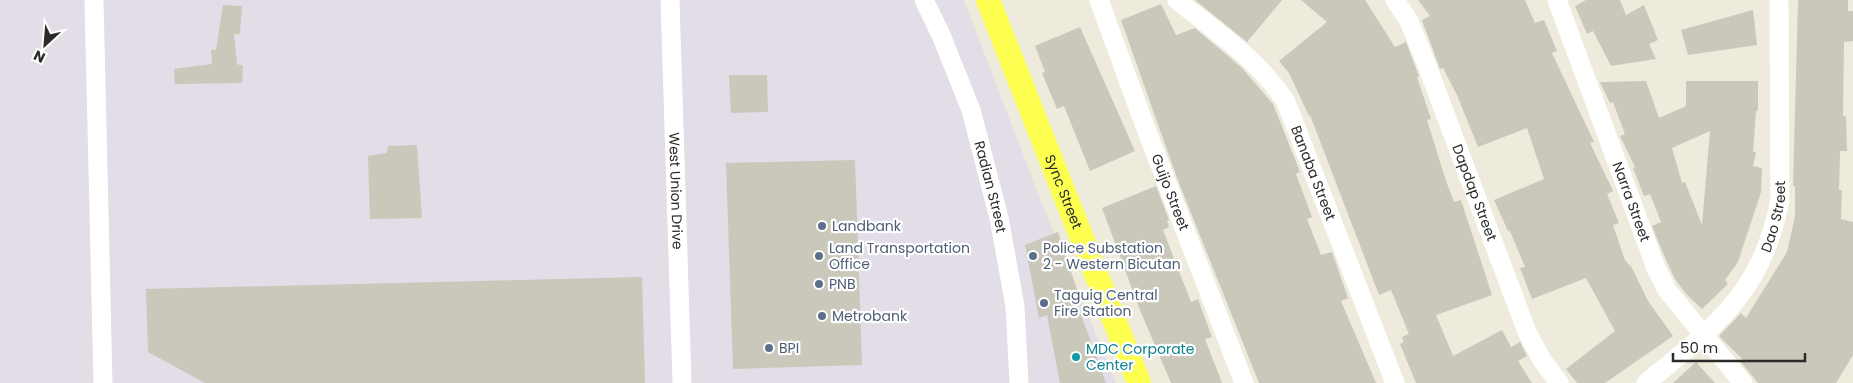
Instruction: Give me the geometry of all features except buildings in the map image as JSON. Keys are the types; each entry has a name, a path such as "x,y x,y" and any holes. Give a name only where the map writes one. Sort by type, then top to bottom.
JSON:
{"main road":[{"name":"Sync Street","path":"988,0 1139,383"}],"street":[{"path":"94,0 103,383"},
{"name":"West Union Drive","path":"670,0 682,383"},
{"name":"Radian Street","path":"924,0 941,35 971,110 999,218 1015,306 1019,383"},
{"name":"Guijo Street","path":"1099,0 1146,129 1244,383"},
{"name":"Banaba Street","path":"1177,0 1251,61 1274,83 1286,102 1395,383"},
{"name":"Dapdap Street","path":"1395,0 1409,22 1420,47 1527,332 1542,360 1559,383"},
{"name":"Narra Street","path":"1556,0 1656,268 1667,290 1743,383"},
{"name":"Dao Street","path":"1646,383 1704,335 1737,301 1757,270 1776,218 1780,173 1779,0"}],"shaded area":[{"path":"0,0 964,0 1039,196 1116,383 0,383"}],"place":[{"name":"Landbank","path":"822,226"},
{"name":"Land Transportation Office","path":"819,256"},
{"name":"Police Substation 2 - Western Bicutan","path":"1033,256"},
{"name":"PNB","path":"819,284"},
{"name":"Taguig Central Fire Station","path":"1044,303"},
{"name":"Metrobank","path":"822,316"},
{"name":"BPI","path":"769,348"},
{"name":"MDC Corporate Center","path":"1076,357"}]}
